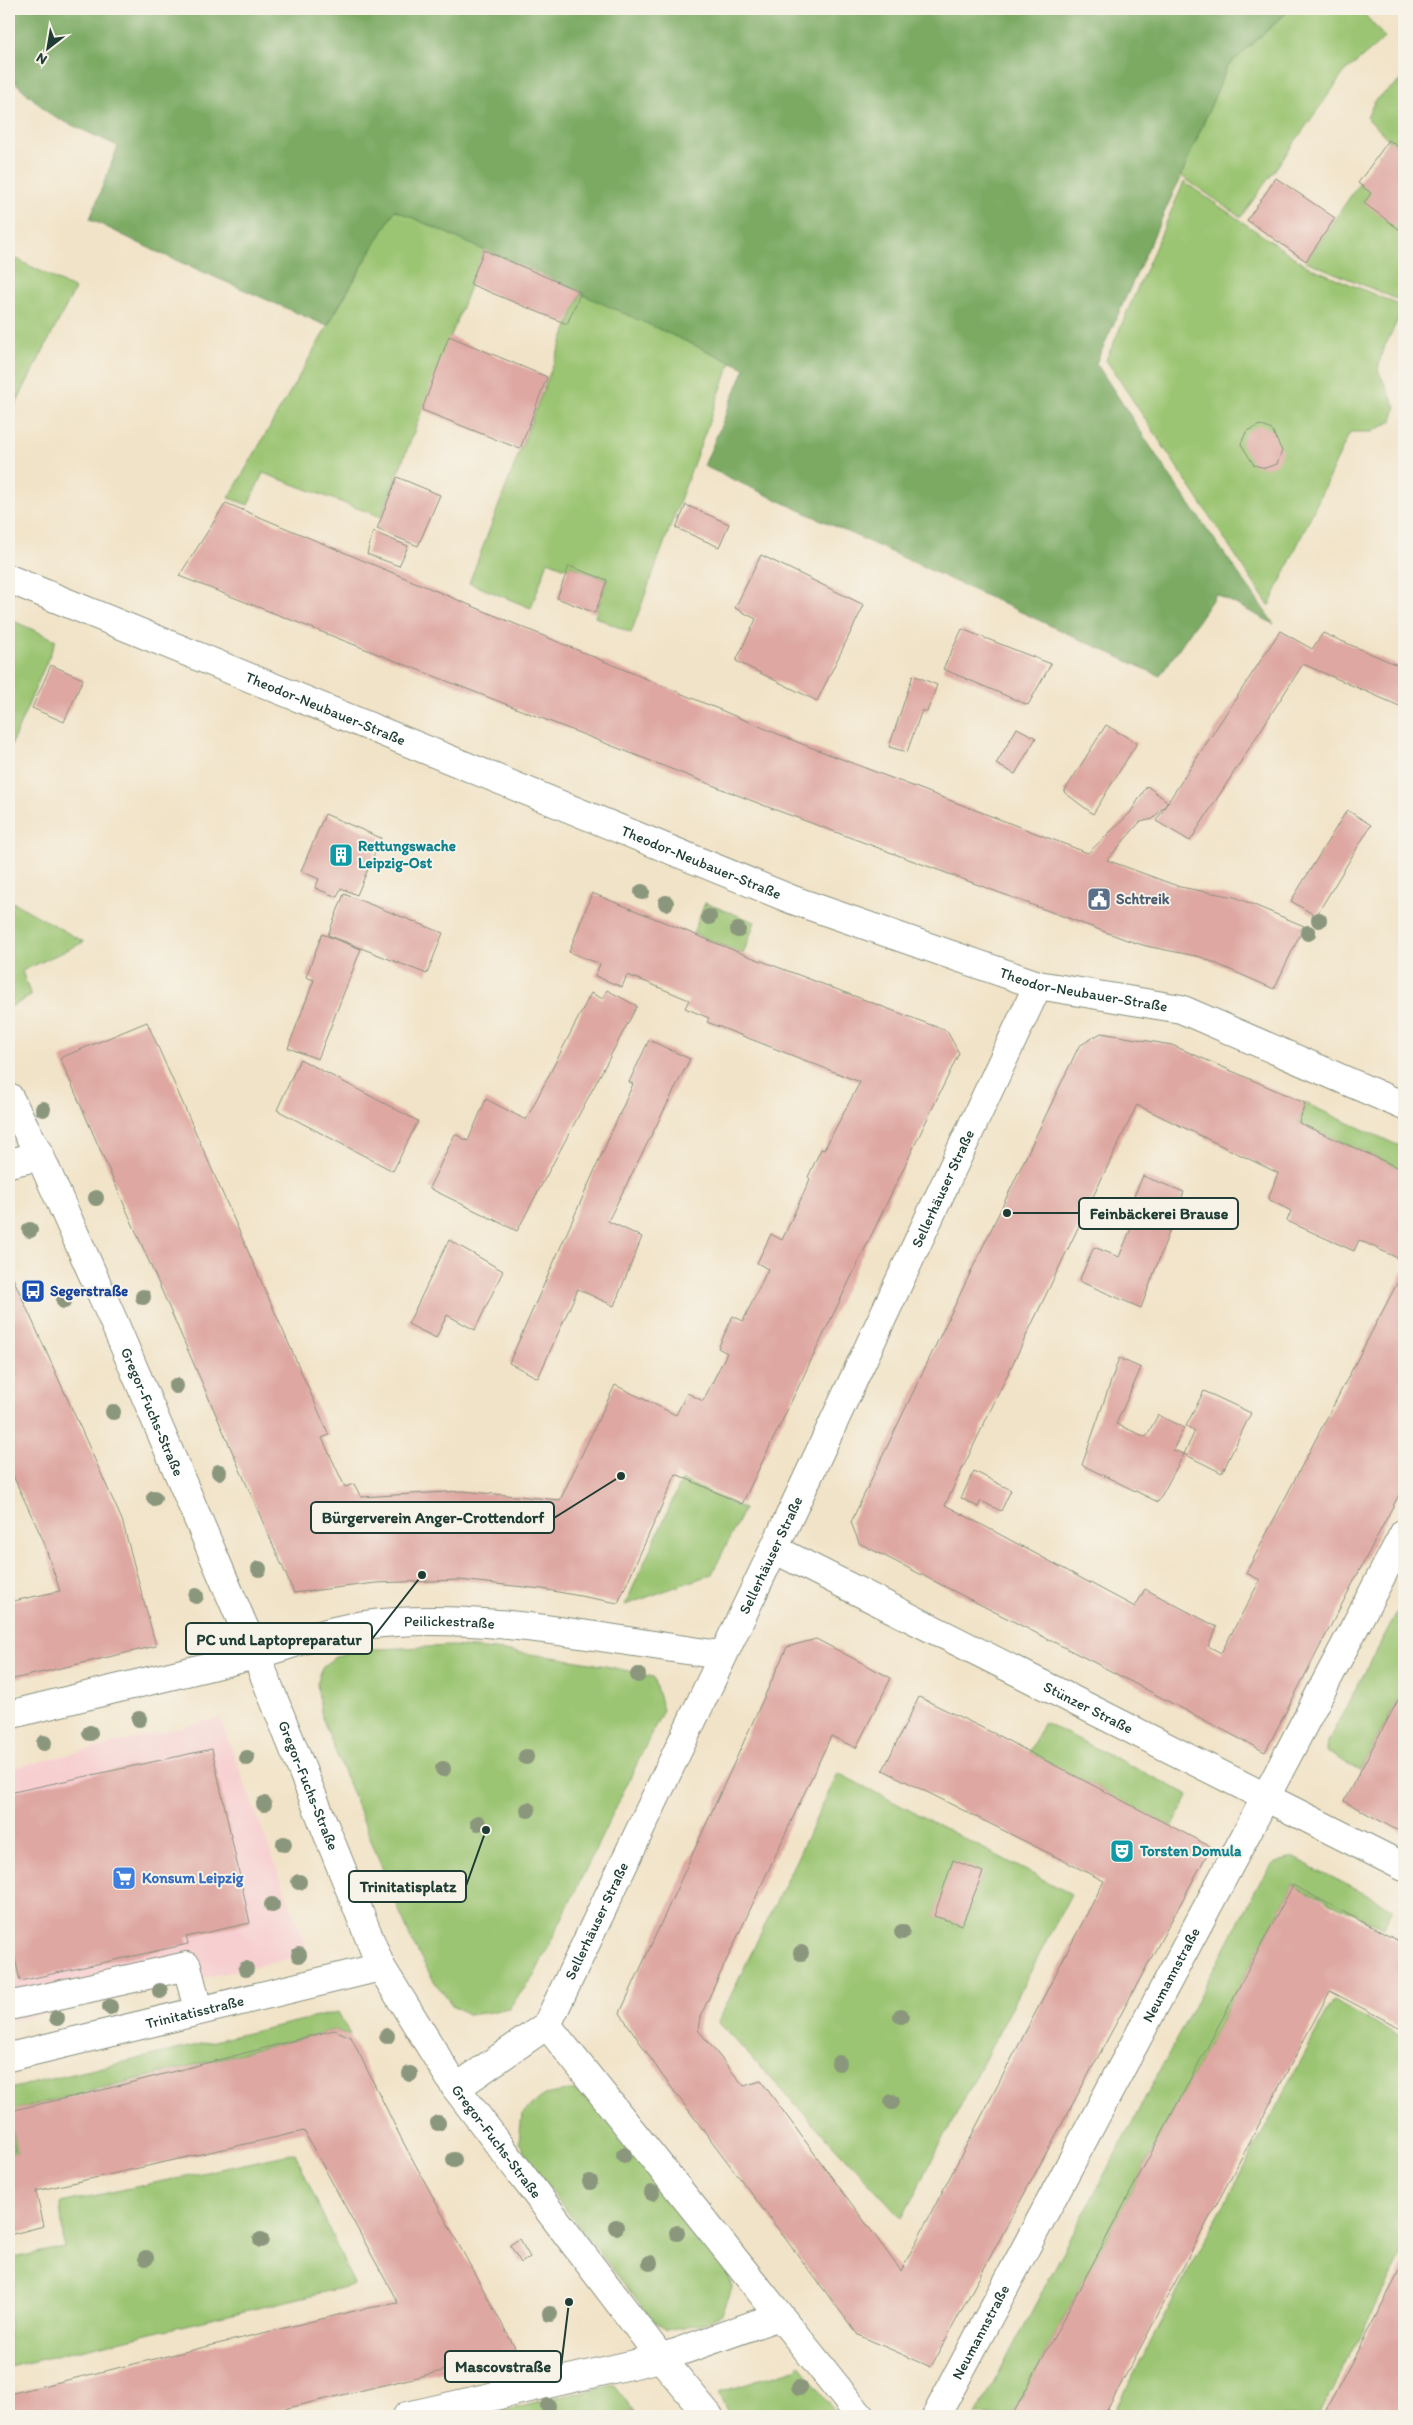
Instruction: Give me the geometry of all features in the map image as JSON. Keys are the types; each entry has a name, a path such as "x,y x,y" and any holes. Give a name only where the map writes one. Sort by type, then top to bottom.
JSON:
{"street":[{"name":"Theodor-Neubauer-Straße","path":"9,579 793,900 1038,985 1181,1009 1404,1106"},
{"name":"Sellerhäuser Straße","path":"456,2088 547,2024 721,1655 774,1549 1038,985"},
{"name":"Gregor-Fuchs-Straße","path":"9,1096 40,1156 110,1311 256,1654 381,1967 456,2088 661,2358 709,2416"},
{"path":"9,1163 40,1156"},
{"name":"Neumannstraße","path":"936,2416 1267,1797 1404,1533"},
{"name":"Stünzer Straße","path":"774,1549 1404,1867"},
{"name":"Peilickestraße","path":"9,1714 256,1654 328,1632 365,1625 456,1620 721,1655"},
{"path":"9,2006 187,1966 198,2010"},
{"name":"Trinitatisstraße","path":"9,2057 381,1967"},
{"path":"547,2024 860,2416"},
{"path":"422,2414 661,2358 779,2316"}],"shaded area":[{"name":"Konsum Leipzig","path":"220,1718 309,1954 9,2022 9,1769"}],"green space":[{"path":"9,9 1290,9 1227,67 1181,176 1096,363 1169,475 1274,624 1216,594 1160,676 704,466 745,368 395,210 327,326 155,251 90,219 118,146 52,116 9,77"},
{"path":"1291,9 1360,9 1385,38 1344,73 1241,217 1181,176 1227,67"},
{"path":"1404,78 1404,300 1399,300 1306,261 1389,140 1367,118 1375,100"},
{"path":"1184,182 1307,266 1404,307 1382,352 1378,370 1396,407 1392,421 1372,432 1350,432 1269,606 1106,360"},
{"path":"395,209 484,250 381,517 263,473 248,505 229,498"},
{"path":"9,255 75,289 9,417 9,369 11,365 9,363"},
{"path":"581,292 731,362 631,633 595,617 607,580 570,566 568,569 548,561 531,608 469,583"},
{"path":"9,619 56,640 9,750"},
{"path":"9,900 84,942 22,971 31,996 9,1008"},
{"path":"705,903 755,922 743,954 693,933"},
{"path":"1305,1103 1404,1148 1404,1170 1299,1123"},
{"path":"682,1480 744,1509 712,1574 625,1605"},
{"path":"1404,1599 1404,1689 1360,1770 1326,1752 1327,1743"},
{"path":"452,1646 553,1657 603,1665 653,1677 663,1710 534,1976 509,2008 485,2013 468,2014 452,2005 434,1981 412,1942 322,1718 317,1684 322,1668 335,1657 352,1650"},
{"path":"1044,1722 1189,1795 1172,1827 1029,1752"},
{"path":"838,1773 1071,1894 902,2218 718,2022"},
{"path":"1294,1858 1393,1908 1383,1928 1293,1885 1012,2416 976,2416 1261,1880 1276,1862"},
{"path":"1333,2001 1404,2038 1404,2250 1319,2416 1111,2416"},
{"path":"338,2012 350,2035 334,2030 18,2109 14,2113 12,2123 18,2152 9,2154 9,2089"},
{"path":"572,2090 593,2098 726,2263 732,2288 722,2315 705,2323 667,2330 654,2322 540,2177 519,2142 522,2114 544,2095"},
{"path":"295,2153 354,2285 9,2367 9,2259 64,2247 60,2203"},
{"path":"799,2364 838,2416 729,2416 718,2393 798,2368"},
{"path":"613,2384 634,2411 609,2416 484,2416"}],"building":[{"path":"1389,140 1404,151 1404,233 1364,203 1371,193 1358,183"},
{"path":"1276,178 1335,218 1306,261 1247,220"},
{"path":"484,250 581,292 567,324 470,284"},
{"path":"449,336 547,377 520,449 422,410"},
{"path":"1260,425 1272,430 1282,451 1277,464 1265,468 1254,465 1241,444 1246,432"},
{"path":"397,477 440,495 418,546 377,529"},
{"path":"226,503 797,742 1088,853 1130,813 1147,786 1168,802 1153,819 1140,822 1107,860 1180,887 1235,897 1304,926 1274,989 1201,957 1146,946 1127,940 768,807 179,576"},
{"path":"686,505 729,524 719,547 676,528"},
{"path":"373,532 408,546 399,566 367,554"},
{"path":"761,555 864,605 817,701 736,661 756,619 735,608"},
{"path":"569,566 607,580 595,613 557,598"},
{"path":"962,629 1051,664 1028,705 943,669"},
{"path":"1280,631 1312,649 1323,633 1404,668 1404,708 1303,664 1190,841 1156,821"},
{"path":"51,665 83,679 64,722 32,708"},
{"path":"913,675 937,685 927,712 922,710 907,752 889,747"},
{"path":"1106,725 1137,743 1093,814 1064,792"},
{"path":"1017,728 1036,738 1015,774 996,764"},
{"path":"1347,810 1371,825 1316,916 1291,901"},
{"name":"Rettungswache Leipzig-Ost","path":"325,814 381,838 357,895 341,888 337,897 315,888 319,879 301,871"},
{"path":"592,893 743,954 947,1031 959,1053 742,1504 676,1474 618,1603 542,1589 459,1580 376,1583 294,1593 60,1058 147,1022 329,1435 322,1438 345,1487 354,1484 361,1497 462,1491 560,1500 615,1385 676,1415 687,1393 703,1401 727,1353 718,1348 733,1316 743,1321 768,1269 757,1263 771,1234 782,1240 810,1179 808,1177 821,1149 824,1150 860,1082 707,1022 709,1018 685,1008 689,1000 646,982 627,975 622,987 595,976 600,964 569,952"},
{"path":"344,894 443,933 427,974 328,935"},
{"path":"322,934 361,949 318,1059 288,1048 314,980 306,977"},
{"path":"607,990 637,1006 517,1231 429,1188 455,1134 468,1141 486,1099 526,1120 591,993 603,999"},
{"path":"1101,1033 1172,1045 1305,1103 1299,1123 1404,1170 1404,1261 1359,1240 1354,1251 1287,1221 1291,1211 1268,1199 1278,1173 1137,1105 945,1505 1135,1607 1145,1589 1217,1627 1208,1646 1221,1653 1260,1580 1246,1573 1404,1270 1404,1485 1265,1752 859,1543 851,1522 1079,1046"},
{"path":"649,1040 690,1059 608,1221 642,1237 614,1306 578,1289 538,1378 509,1363 633,1084 629,1082"},
{"path":"300,1059 418,1121 393,1171 277,1110"},
{"path":"1143,1176 1184,1192 1141,1308 1079,1281 1094,1247 1119,1257 1142,1202 1133,1198"},
{"path":"449,1240 503,1271 475,1330 447,1315 436,1338 408,1324"},
{"path":"9,1269 122,1520 156,1646 9,1680 9,1602 60,1591 43,1540 9,1467"},
{"path":"1119,1358 1141,1368 1116,1424 1146,1437 1158,1415 1184,1428 1173,1450 1184,1454 1158,1502 1082,1465"},
{"path":"1204,1391 1251,1413 1222,1473 1184,1454 1195,1431 1186,1426"},
{"path":"974,1471 1011,1490 1001,1511 981,1501 978,1507 961,1498"},
{"path":"816,1639 891,1678 856,1748 831,1736 700,2017 698,2030 744,2086 761,2081 901,2271 1104,1881 883,1770 919,1697 995,1734 1211,1847 931,2367 858,2335 662,2075 620,2013 787,1647"},
{"path":"1404,1689 1404,1834 1344,1801"},
{"name":"Konsum Leipzig","path":"212,1749 250,1923 186,1937 188,1944 20,1981 14,1954 9,1955 9,1793"},
{"path":"953,1860 983,1872 962,1925 934,1916"},
{"path":"1293,1885 1404,1944 1404,2030 1330,1991 1104,2416 1012,2416"},
{"path":"334,2030 351,2037 402,2140 515,2348 513,2354 255,2416 9,2416 9,2394 363,2309 398,2303 304,2131 36,2191 44,2226 9,2235 9,2154 18,2152 11,2121 14,2112 18,2109 102,2090"},
{"path":"519,2239 530,2257 521,2263 510,2245"},
{"path":"1404,2263 1404,2416 1323,2416"},
{"path":"634,2411 638,2416 614,2416 614,2415"}],"place":[{"name":"Rettungswache Leipzig-Ost","path":"341,855"},
{"name":"Schtreik","path":"1099,899"},
{"name":"Feinbäckerei Brause","path":"1007,1213"},
{"name":"Segerstraße","path":"33,1291"},
{"name":"Bürgerverein Anger-Crottendorf","path":"621,1476"},
{"name":"PC und Laptopreparatur","path":"422,1575"},
{"name":"Trinitatisplatz","path":"486,1830"},
{"name":"Torsten Domula","path":"1122,1851"},
{"name":"Konsum Leipzig","path":"124,1878"},
{"name":"Mascovstraße","path":"569,2302"}]}
